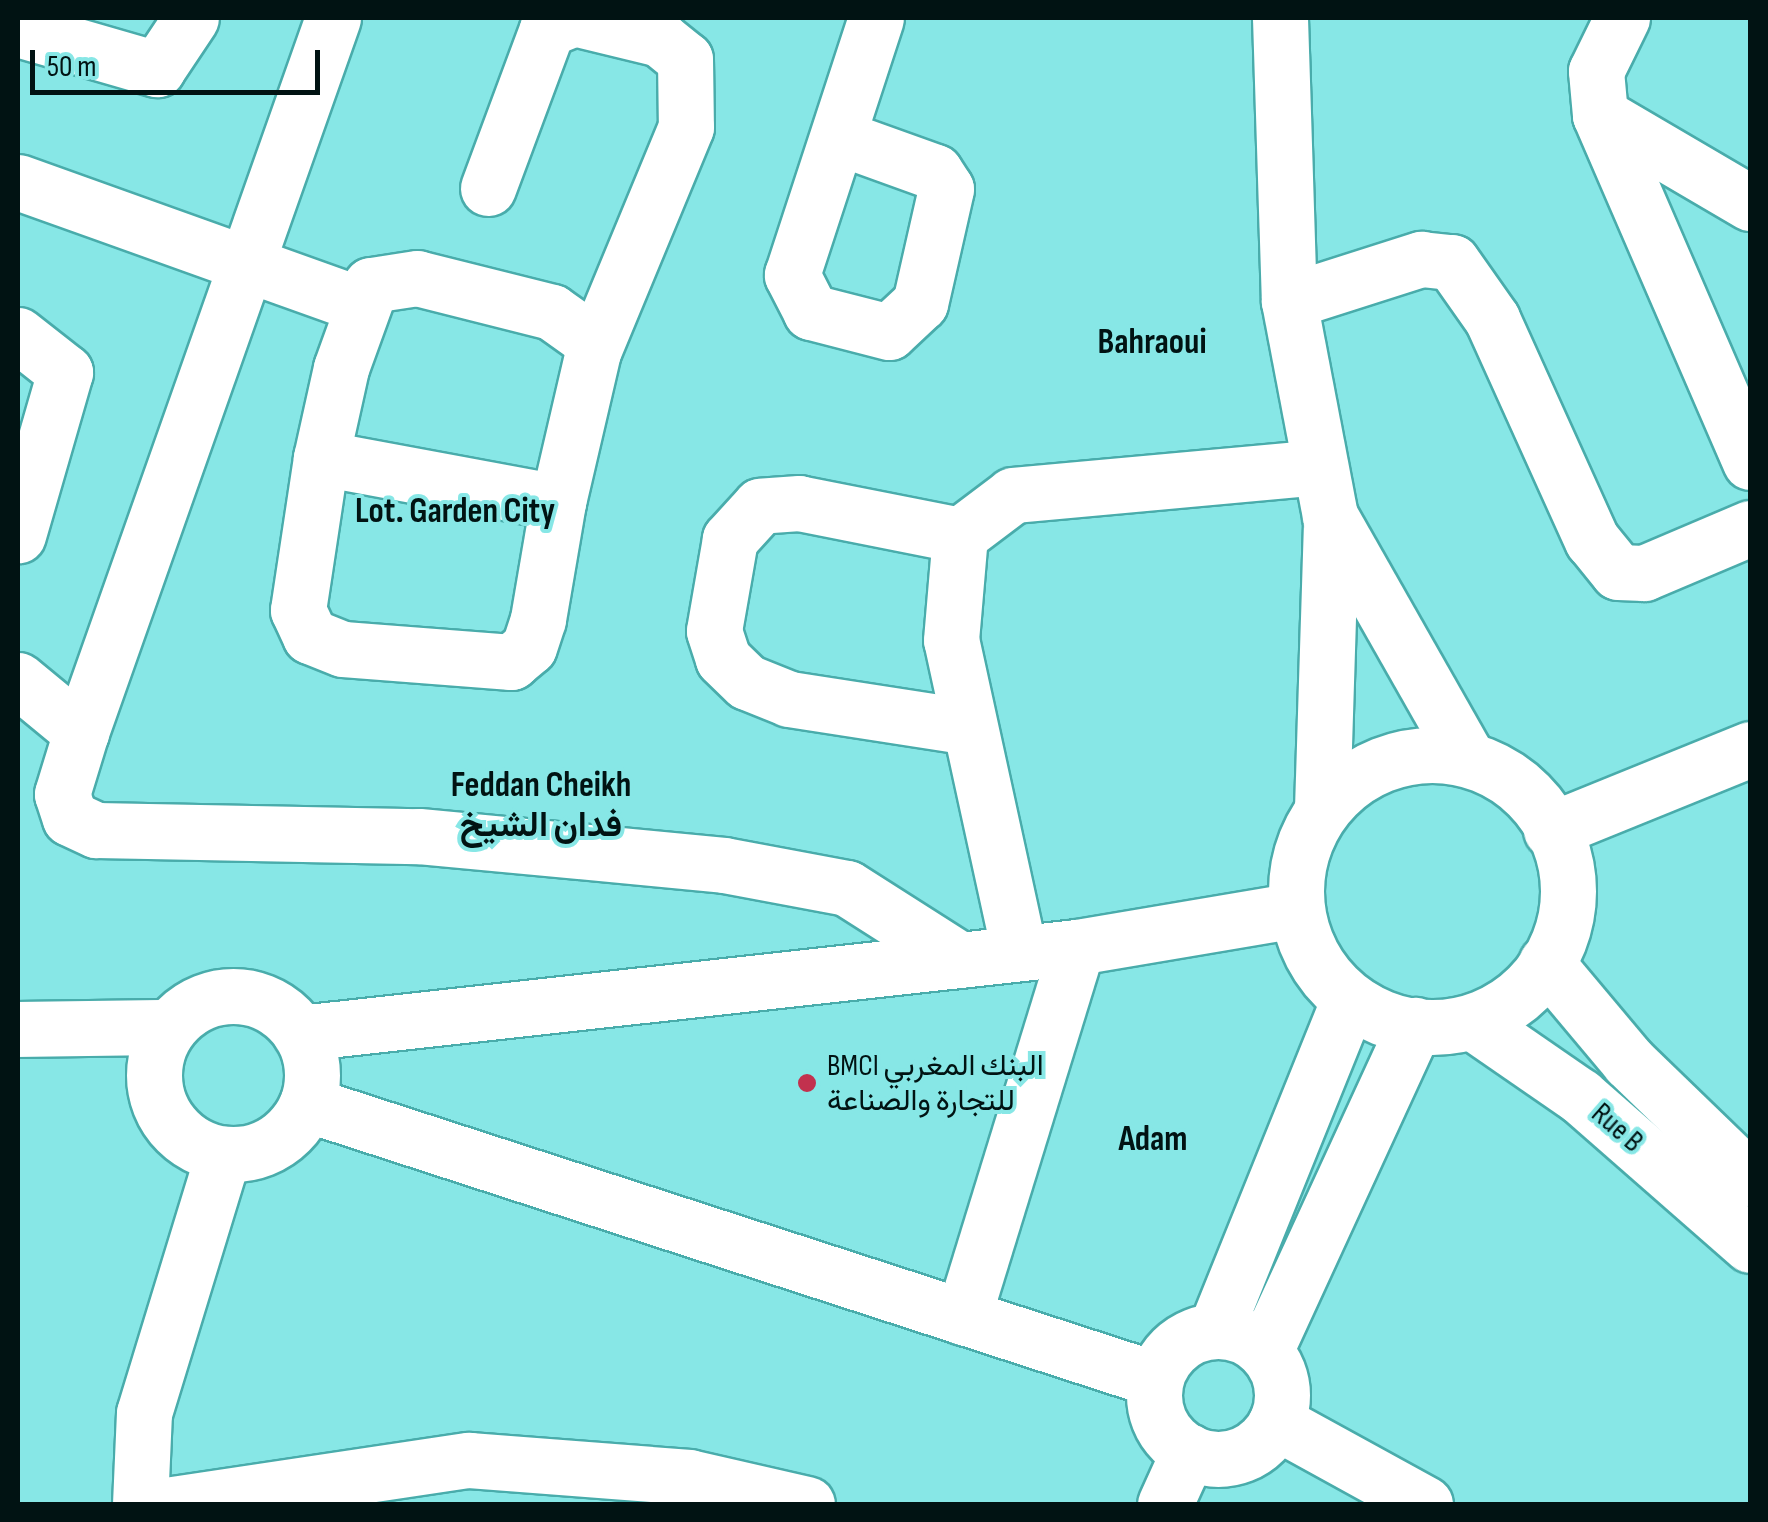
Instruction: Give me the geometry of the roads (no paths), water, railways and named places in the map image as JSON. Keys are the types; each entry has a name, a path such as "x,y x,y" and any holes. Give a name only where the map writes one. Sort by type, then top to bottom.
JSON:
{"street":[{"path":"18,29 158,69 192,18"},
{"path":"333,18 62,794 44,818 96,830 419,836 724,865 847,888 960,960"},
{"path":"488,188 547,29 574,18 660,38 686,59 686,127 593,352 529,647 511,662 342,649 310,636 298,610 321,458 361,305 384,276 417,278 574,322 593,352"},
{"path":"838,137 876,18"},
{"path":"1280,18 1288,301 1325,492 1322,809"},
{"path":"1622,18 1596,71 1600,115 1750,462"},
{"path":"1600,115 1750,203"},
{"path":"18,182 247,268 361,305"},
{"path":"1288,301 1421,259 1452,262 1492,319 1592,540 1618,572 1644,573 1750,528"},
{"path":"18,335 65,372 18,535"},
{"path":"321,458 558,502"},
{"path":"1019,952 951,640 960,536 974,518 1033,491 1325,492"},
{"path":"1325,492 1464,752 1542,811 1551,830 1568,907 1546,963 1516,1000 1474,1023 1415,1025 1348,1001 1321,974 1295,910 1300,853 1322,809 1374,767 1464,752"},
{"path":"960,536 799,503 760,506 730,539 714,631 723,659 775,694 969,727"},
{"path":"18,680 82,732"},
{"path":"1551,830 1750,749"},
{"path":"300,1033 1077,947 1295,910"},
{"path":"963,1318 1077,947"},
{"name":"Rue B","path":"1546,963 1629,1062 1750,1179"},
{"path":"18,1028 169,1027 204,1001 247,996 300,1033 311,1068 307,1104 273,1143 222,1154 186,1137 160,1106 154,1078 169,1027"},
{"path":"1214,1331 1348,1001"},
{"name":"Rue B","path":"1474,1023 1580,1096 1750,1245"},
{"path":"1265,1352 1415,1025"},
{"path":"307,1104 1155,1379"},
{"path":"140,1504 144,1412 222,1154"},
{"path":"1214,1331 1242,1334 1265,1352 1282,1392 1276,1422 1230,1458 1188,1451 1157,1415 1155,1379 1173,1347 1214,1331"},
{"path":"1276,1422 1425,1504"},
{"path":"1165,1504 1188,1451"},
{"path":"173,1504 469,1460 689,1477 807,1504"}],"place":[{"name":"BMCI البنك المغربي للتجارة والصناعة","path":"807,1083"}],"district":[{"name":"Bahraoui","path":"1152,343"},
{"name":"Lot. Garden City","path":"455,512"},
{"name":"Feddan Cheikh فدان الشيخ","path":"541,806"},
{"name":"Adam","path":"1153,1140"}]}
